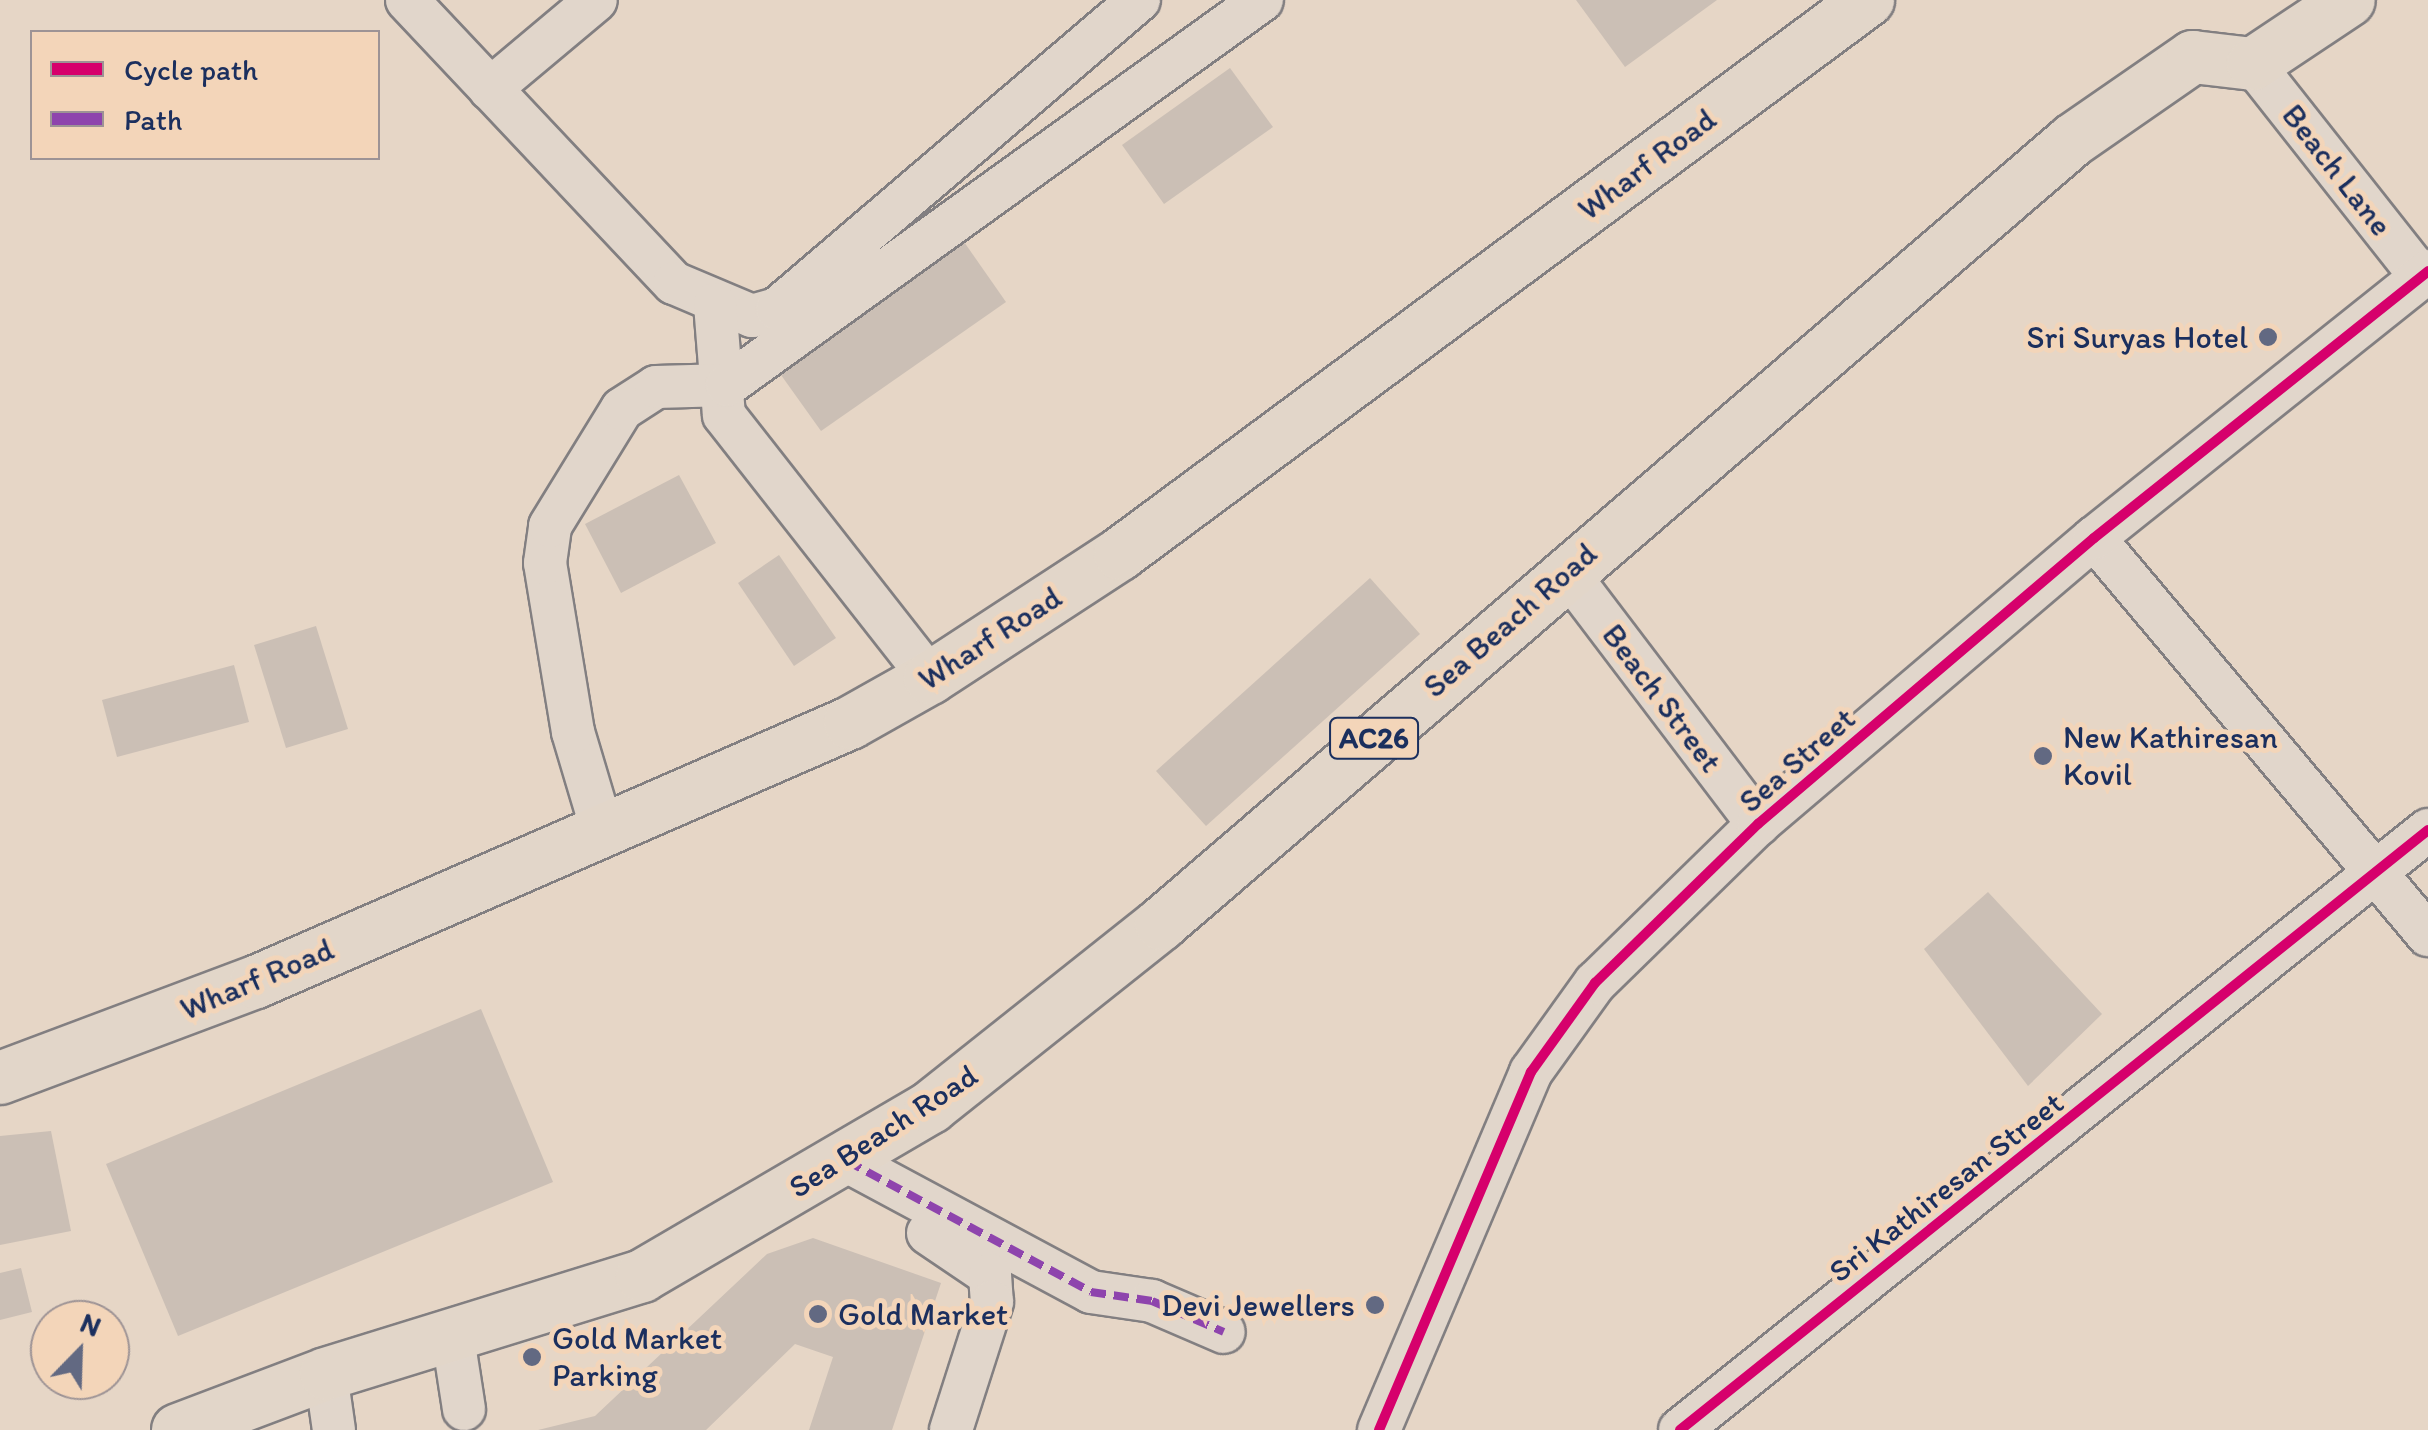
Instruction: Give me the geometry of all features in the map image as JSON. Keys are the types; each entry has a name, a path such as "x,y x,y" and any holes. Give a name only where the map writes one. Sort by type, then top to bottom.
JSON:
{"main road":[{"name":"Wharf Road","path":"0,1078 256,982 600,826 850,722 930,678 1120,554 1868,0"},
{"path":"2253,64 2349,0"},
{"name":"Sea Beach Road","path":"178,1430 326,1374 642,1276 834,1168 931,1107 1161,924 1566,571 2151,79 2193,57 2253,64"}],"street":[{"path":"407,0 674,282 715,304 752,316 777,309 1139,0"},
{"path":"490,90 596,0"},
{"path":"600,826 573,732 545,563 550,526 622,409 656,386 727,385 1262,0"},
{"name":"Beach Lane","path":"2253,64 2424,274"},
{"name":"Sea Street","path":"1379,1430 1531,1072 1596,983 1758,824 2094,538 2424,274"},
{"path":"715,304 727,385 724,415 748,454 930,678"},
{"path":"2094,538 2428,935"},
{"name":"Beach Street","path":"1566,571 1758,824"},
{"name":"Sri Kathiresan Street","path":"1680,1430 2376,877 2428,830"},
{"path":"834,1168 1092,1292 1152,1300 1224,1332"},
{"path":"834,1168 990,1276 992,1302 951,1430"},
{"path":"452,1338 464,1409"},
{"path":"326,1374 334,1430"}],"building":[{"path":"1576,0 1717,0 1625,67"},
{"path":"1230,68 1273,127 1164,204 1122,145"},
{"path":"962,239 1006,302 821,431 776,368"},
{"path":"679,475 716,543 621,593 585,524"},
{"path":"779,555 836,638 794,666 738,583"},
{"path":"1370,578 1420,634 1206,826 1156,771"},
{"path":"316,626 348,729 286,748 254,645"},
{"path":"234,665 249,722 117,757 102,700"},
{"path":"1988,892 2102,1014 2028,1086 1924,949"},
{"path":"481,1009 553,1182 178,1336 106,1164"},
{"path":"51,1131 71,1231 0,1245 0,1136"},
{"name":"Gold Market","path":"813,1238 941,1283 892,1430 809,1430 833,1357 795,1344 706,1430 538,1430 595,1416 767,1254"},
{"path":"21,1268 30,1312 0,1320 0,1273"}],"marked path":[{"path":"847,1161 1091,1292 1152,1301 1224,1332"}],"cycle path":[{"path":"1379,1430 1531,1072 1595,983 1758,824 2094,538 2428,271"},
{"path":"1680,1430 2428,830"}],"place":[{"name":"Sri Suryas Hotel","path":"2268,337"},
{"name":"New Kathiresan Kovil","path":"2043,756"},
{"name":"Devi Jewellers","path":"1375,1305"},
{"name":"Gold Market","path":"818,1314"},
{"name":"Gold Market Parking","path":"532,1357"}]}
